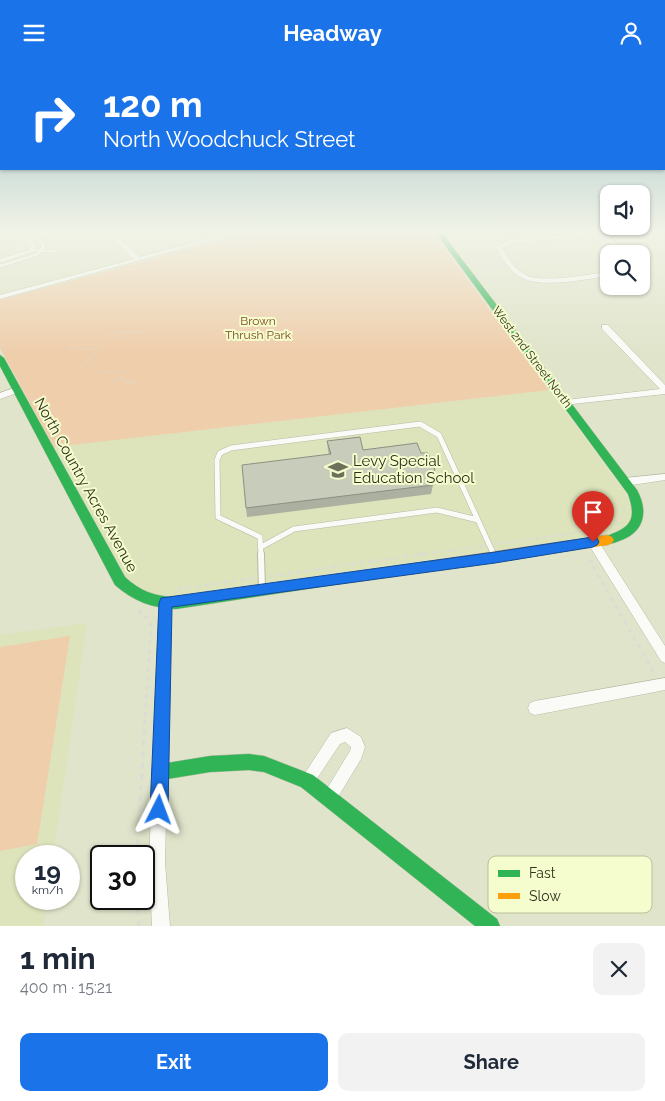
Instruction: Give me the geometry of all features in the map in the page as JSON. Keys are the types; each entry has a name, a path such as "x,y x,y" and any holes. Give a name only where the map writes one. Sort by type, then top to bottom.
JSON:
{"street":[{"path":"0,297 87,273"},
{"name":"West 2nd Street North","path":"469,273 625,482 639,505 640,515 637,524 631,532 623,536 495,557"},
{"path":"520,273 529,278 544,280 600,276"},
{"path":"605,327 665,391"},
{"name":"North Country Acres Avenue","path":"5,357 17,390 120,581 134,596 165,603 495,557"},
{"path":"0,396 17,390"},
{"path":"566,403 665,391"},
{"path":"625,482 665,477"},
{"path":"593,542 665,657"},
{"path":"161,926 157,863 165,603"},
{"path":"534,708 665,684"},
{"path":"307,781 336,738 347,735 352,738 358,747 356,754 330,797"},
{"path":"161,772 210,764 249,763 264,764 307,781 330,797 490,926"}],"lane":[{"path":"262,590 260,537 218,517 217,461 220,453 231,448 420,424 440,435 495,557"},
{"path":"261,547 294,529 437,510 478,520"}],"path":[{"path":"121,332 86,360 98,373 121,372 121,379"},
{"path":"110,333 142,332"},
{"path":"0,340 5,357"},
{"path":"69,348 99,349"},
{"path":"114,387 110,383 121,379 126,381"},
{"path":"614,527 624,513 624,505"},
{"path":"178,589 600,530"},
{"path":"138,845 151,625 148,618 140,613 146,600"},
{"path":"137,910 138,926"}],"shaded area":[{"name":"Levy Special Education School","path":"549,390 626,494 631,508 630,522 619,530 602,535 170,596 151,594 138,589 126,578 54,447"},
{"path":"87,623 55,845 15,845 15,910 45,910 43,926 0,926 0,635"}],"green space":[{"name":"Brown Thrush Park","path":"100,273 463,273 549,390 54,447 0,348 0,300"},
{"path":"70,636 37,844 15,845 15,848 0,851 0,647"}],"building":[{"path":"360,437 363,450 417,443 421,453 428,453 435,470 428,473 433,485 246,508 242,465 331,454 327,441"}],"traffic: fast":[{"path":"469,273 633,493 638,511 636,524 625,534 608,540"},
{"path":"0,358 120,581 133,592 153,601 176,603 354,577"},
{"path":"161,772 210,764 249,762 264,764 307,781 490,926"}],"traffic: slow":[{"path":"354,577 608,540"}],"place":[{"name":"Levy Special Education School","path":"338,470"}],"route":[{"path":"159,810 165,603 593,542"}]}
